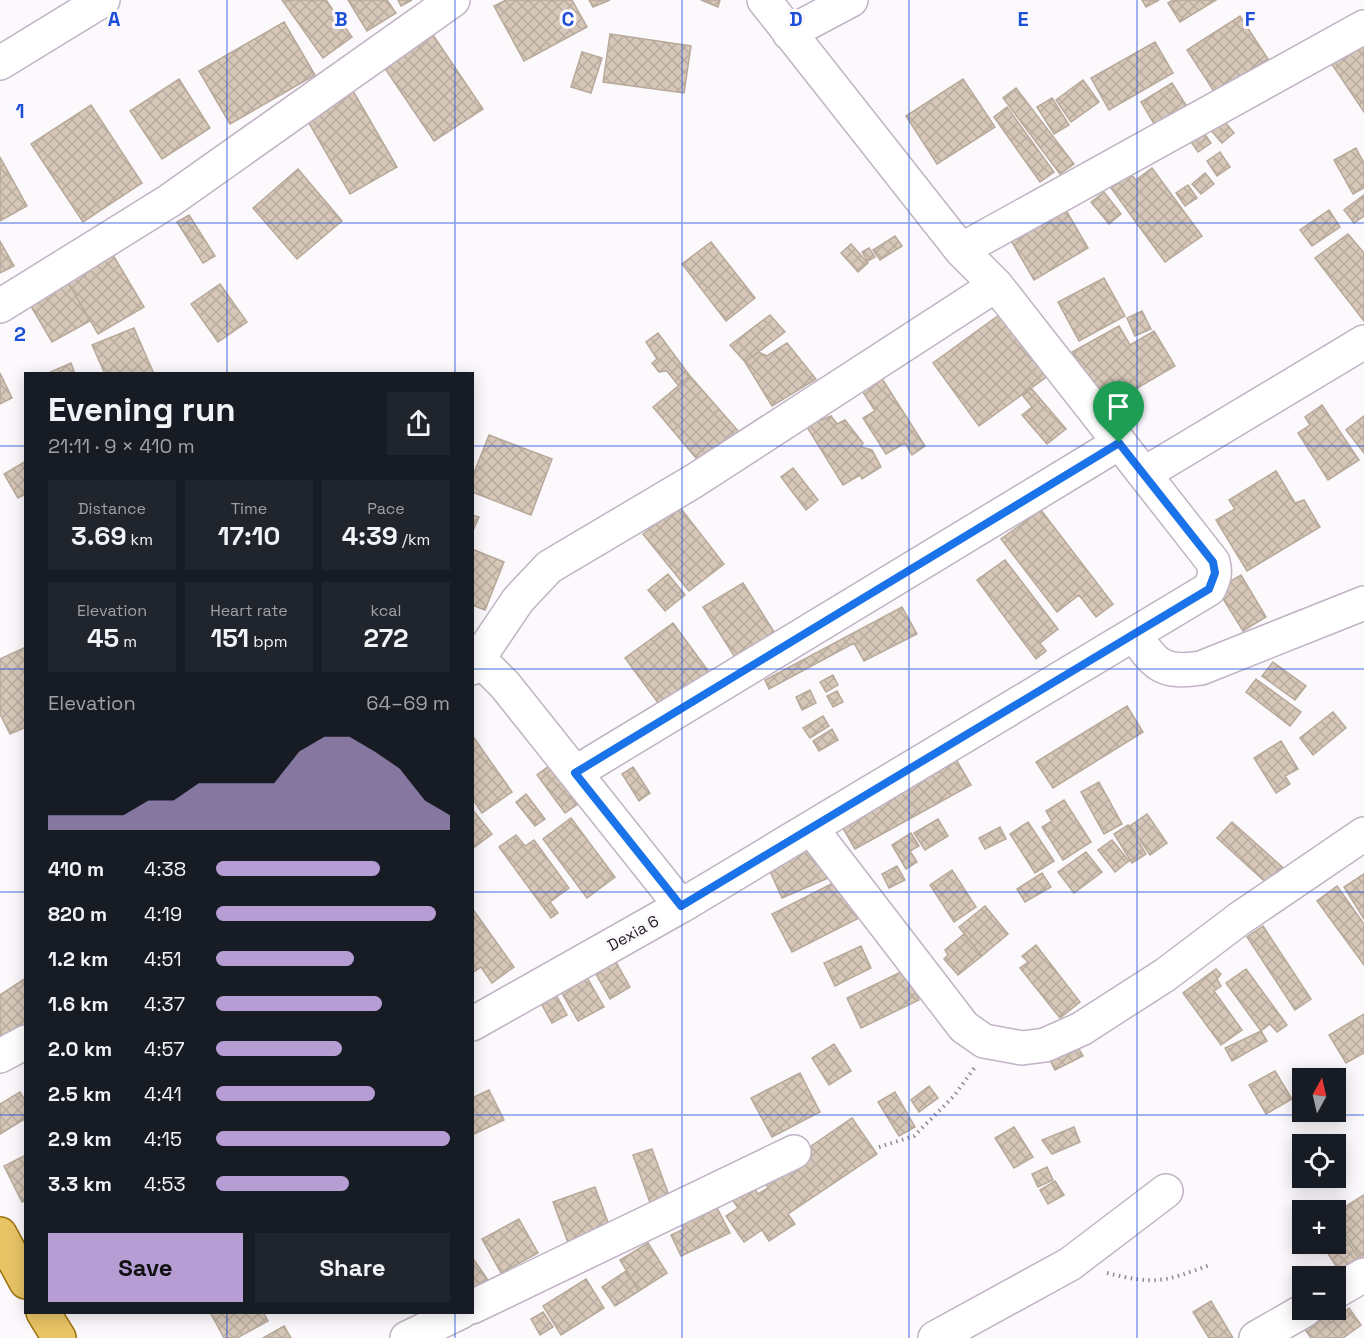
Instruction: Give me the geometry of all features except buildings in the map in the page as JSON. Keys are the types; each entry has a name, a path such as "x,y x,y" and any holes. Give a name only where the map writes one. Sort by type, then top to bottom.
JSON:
{"main road":[{"path":"0,1234 24,1278"},
{"path":"44,1314 58,1338"}],"street":[{"path":"0,63 103,0"},
{"path":"0,306 169,201 453,0"},
{"path":"764,0 961,250 996,285 1144,474 1364,342"},
{"path":"789,33 851,0"},
{"path":"961,250 1364,27"},
{"path":"681,906 505,685 476,664 518,600 549,567 694,481 996,285"},
{"path":"575,773 1119,443"},
{"name":"Dexia 6","path":"474,1023 681,906 1209,589 1215,573 1213,562 1144,474"},
{"path":"1134,634 1150,658 1161,667 1179,671 1201,668 1364,603"},
{"path":"811,828 964,1027 984,1041 1022,1048 1046,1045 1080,1029 1156,981 1239,919 1364,834"},
{"path":"0,1056 24,1043"},
{"path":"474,1306 794,1152"},
{"path":"935,1338 1071,1264 1166,1191"},
{"path":"1346,1286 1364,1275"},
{"path":"407,1338 456,1314"},
{"path":"1256,1338 1292,1317"}],"path":[{"path":"879,1147 914,1136 954,1096 974,1069 984,1041"},
{"path":"1071,1264 1151,1282 1166,1281 1210,1265"}],"route":[{"path":"1119,443 1213,562 1215,573 1209,589 681,906 575,773 1119,443"}]}
